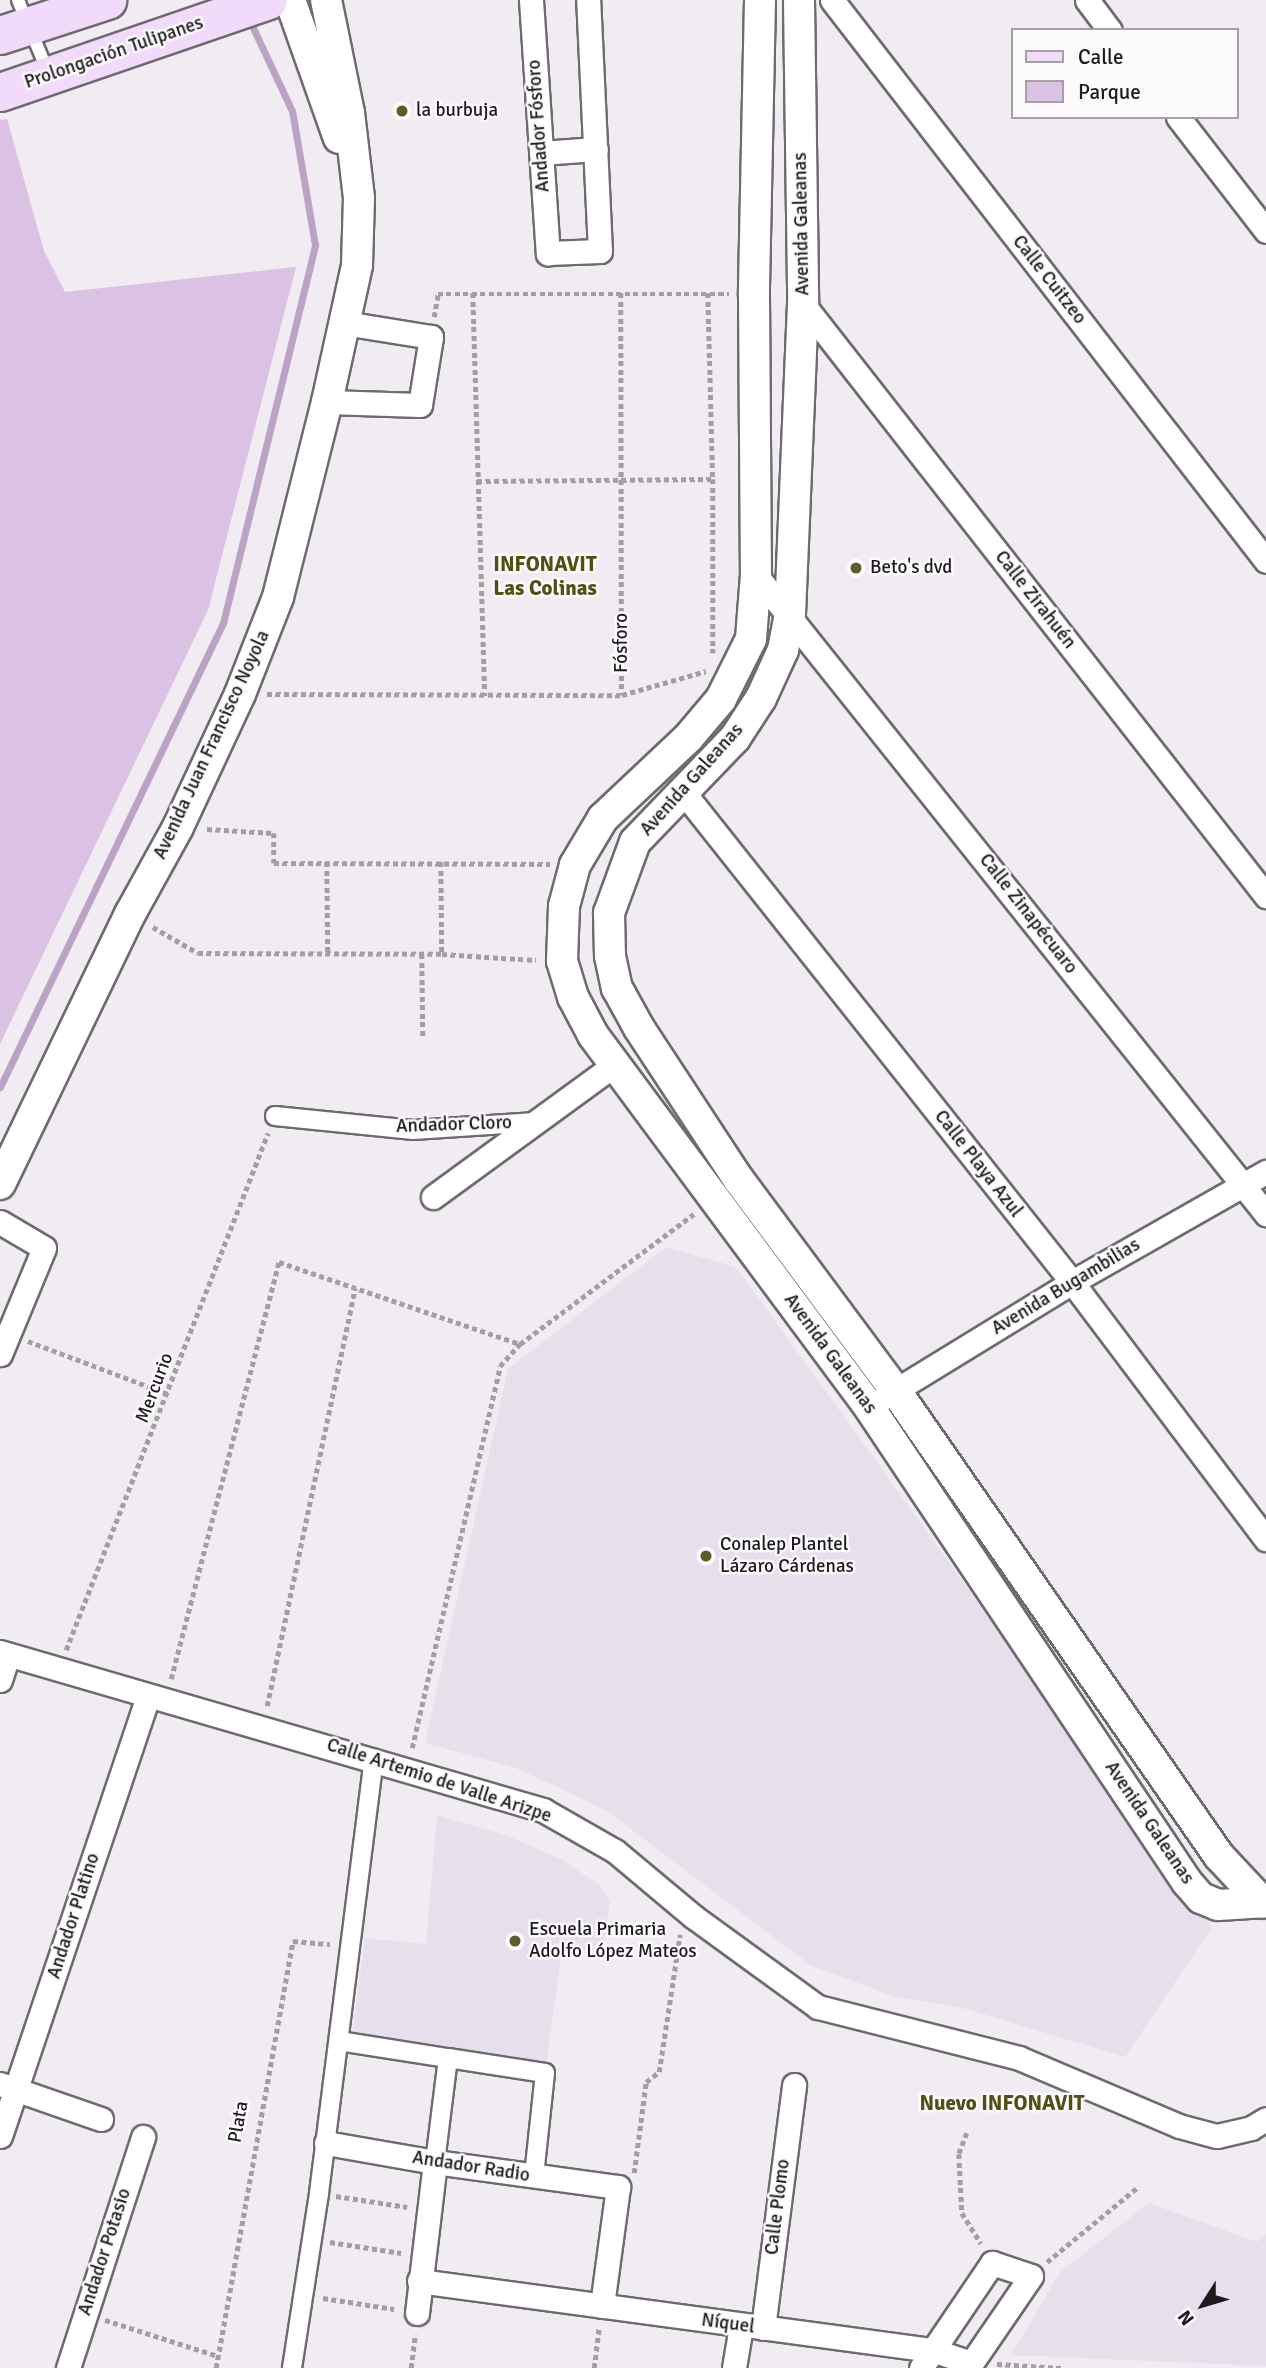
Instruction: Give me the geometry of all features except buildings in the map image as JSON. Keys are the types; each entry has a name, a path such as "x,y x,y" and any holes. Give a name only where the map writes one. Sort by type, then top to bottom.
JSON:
{"main road":[{"path":"16,21 107,0"},
{"name":"Prolongación Tulipanes","path":"0,92 49,76 184,13 268,0"}],"street":[{"path":"290,0 359,198"},
{"path":"327,0 349,113 359,198"},
{"name":"Andador Fósforo","path":"531,0 548,253 600,251 596,149"},
{"path":"541,153 596,149 589,0"},
{"name":"Avenida Galeanas","path":"760,0 754,295 756,575 751,639 721,699 688,738 603,818 575,865 564,906 562,961 578,1006 593,1035 869,1407 1187,1882 1201,1898 1218,1905 1265,1903"},
{"name":"Avenida Galeanas","path":"799,0 803,304 790,614 783,650 761,698 735,738 635,842 609,912 610,956 617,988 639,1028 739,1180 895,1390 1220,1856 1265,1903"},
{"name":"Calle Cuitzeo","path":"832,0 1266,561"},
{"path":"1087,0 1108,28"},
{"path":"1180,119 1266,231"},
{"name":"Avenida Juan Francisco Noyola","path":"0,1184 130,914 178,827 240,694 278,597 327,402 357,265 359,198"},
{"name":"Calle Zirahuén","path":"803,304 1266,896"},
{"path":"327,402 420,405 431,337 345,323"},
{"name":"Calle Zinapécuaro","path":"756,575 790,614 1266,1214"},
{"name":"Calle Playa Azul","path":"684,793 1072,1282 1266,1539"},
{"name":"Andador Cloro","path":"275,1116 413,1129 536,1122 614,1065"},
{"path":"433,1197 536,1122"},
{"name":"Avenida Bugambilias","path":"869,1407 1072,1282 1266,1172"},
{"path":"714,1198 739,1180"},
{"path":"0,1222 44,1248 4,1344"},
{"path":"0,1680 4,1654"},
{"name":"Calle Artemio de Valle Arizpe","path":"4,1654 373,1758 543,1810 615,1851 694,1917 818,2007 1019,2058 1179,2126 1217,2137 1251,2127 1266,2119"},
{"name":"Andador Platino","path":"0,2136 8,2087 157,1697"},
{"path":"292,2368 326,2143 373,1758"},
{"path":"338,2041 545,2073 534,2176"},
{"path":"417,2313 448,2059"},
{"name":"Calle Plomo","path":"734,2368 752,2327 793,2085"},
{"path":"8,2087 101,2119"},
{"name":"Andador Potasio","path":"68,2368 143,2137"},
{"name":"Andador Radio","path":"326,2143 435,2162 618,2187"},
{"path":"602,2306 618,2187"},
{"path":"926,2359 992,2263 1031,2276 970,2365"},
{"name":"Níquel","path":"419,2281 752,2327 970,2365"}],"lane":[{"path":"16,21 49,76"}],"path":[{"path":"473,293 485,696"},
{"name":"Fósforo","path":"240,694 622,695 621,293"},
{"path":"708,293 713,479 713,655"},
{"path":"431,337 438,294 754,295"},
{"path":"477,481 713,479"},
{"path":"622,695 713,669"},
{"path":"178,827 274,833 274,863 441,862 575,865"},
{"path":"327,862 328,953"},
{"path":"441,862 442,954"},
{"path":"130,914 198,953 442,954 562,961"},
{"path":"422,954 423,1038"},
{"name":"Mercurio","path":"58,1670 275,1116"},
{"path":"407,1769 500,1366 520,1344 714,1198"},
{"path":"157,1697 279,1262 520,1344"},
{"path":"262,1727 355,1288"},
{"path":"4,1344 168,1394"},
{"path":"618,2187 633,2181 646,2082 659,2072 679,1936 694,1917"},
{"name":"Plata","path":"216,2368 293,1941 350,1947"},
{"path":"967,2133 960,2154 962,2214 992,2263"},
{"path":"1031,2276 1138,2187"},
{"path":"319,2193 429,2210"},
{"path":"312,2239 422,2257"},
{"path":"303,2294 417,2313 411,2368"},
{"path":"594,2368 602,2306"},
{"path":"84,2313 218,2356"},
{"path":"970,2365 1061,2368"}],"shaded area":[{"name":"Conalep Plantel Lázaro Cárdenas","path":"666,1247 736,1267 1212,1927 1125,2057 967,2009 893,1996 810,1965 606,1810 516,1768 425,1743 508,1369"},
{"name":"Escuela Primaria Adolfo López Mateos","path":"437,1815 508,1836 561,1859 598,1884 610,1900 603,1952 562,1949 546,2066 352,2036 365,1938 426,1944"},
{"path":"1149,2203 1257,2242 1266,2234 1266,2366 1011,2355 1060,2272"}],"green space":[{"path":"7,119 44,251 65,292 296,267 208,610 0,1044 0,120"}],"waterway":[{"path":"0,1087 223,623 315,245 292,111 248,17"}],"place":[{"name":"la burbuja","path":"402,111"},
{"name":"Beto's dvd","path":"856,568"},
{"name":"Conalep Plantel Lázaro Cárdenas","path":"706,1556"},
{"name":"Escuela Primaria Adolfo López Mateos","path":"515,1941"}],"district":[{"name":"INFONAVIT Las Colinas","path":"545,576"},
{"name":"Nuevo INFONAVIT","path":"1002,2103"}]}
